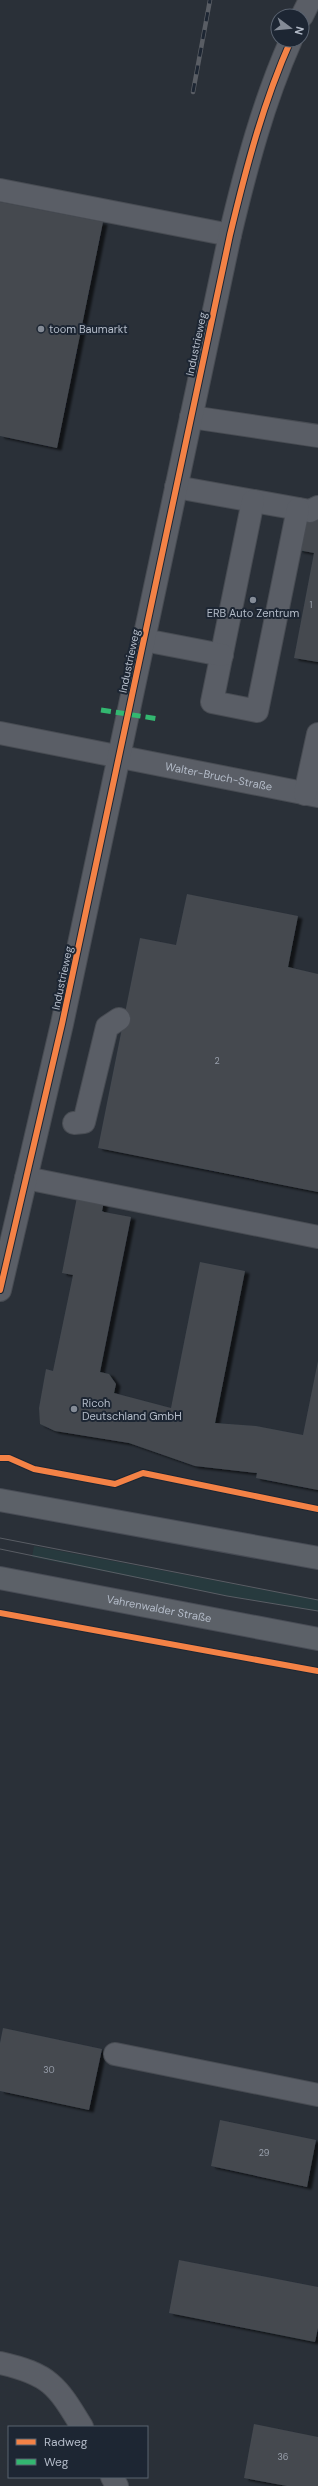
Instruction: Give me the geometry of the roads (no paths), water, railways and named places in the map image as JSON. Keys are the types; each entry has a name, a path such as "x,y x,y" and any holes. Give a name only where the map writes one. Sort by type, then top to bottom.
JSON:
{"main road":[{"path":"0,1500 318,1558"},
{"name":"Vahrenwalder Straße","path":"0,1578 318,1639"}],"street":[{"name":"Industrieweg","path":"0,1290 62,1024 230,235 250,154 274,78 287,48"},
{"path":"0,190 230,235"},
{"path":"191,417 318,436"},
{"path":"176,488 253,501 308,508 257,711 212,702 253,501"},
{"path":"144,640 222,655"},
{"path":"0,733 119,758"},
{"path":"312,795 318,734"},
{"name":"Walter-Bruch-Straße","path":"119,758 312,795"},
{"path":"74,1123 84,1122 107,1027 119,1018"},
{"path":"26,1178 318,1237"},
{"path":"115,2054 318,2095"},
{"path":"0,2363 28,2369 50,2382 65,2398 81,2426"}],"tram line":[{"path":"0,1538 318,1600"},
{"path":"0,1549 227,1596 318,1611"}],"railway":[{"path":"193,92 210,0"}],"place":[{"name":"toom Baumarkt","path":"41,329"},
{"name":"ERB Auto Zentrum","path":"253,600"},
{"name":"Ricoh Deutschland GmbH","path":"74,1409"}]}
